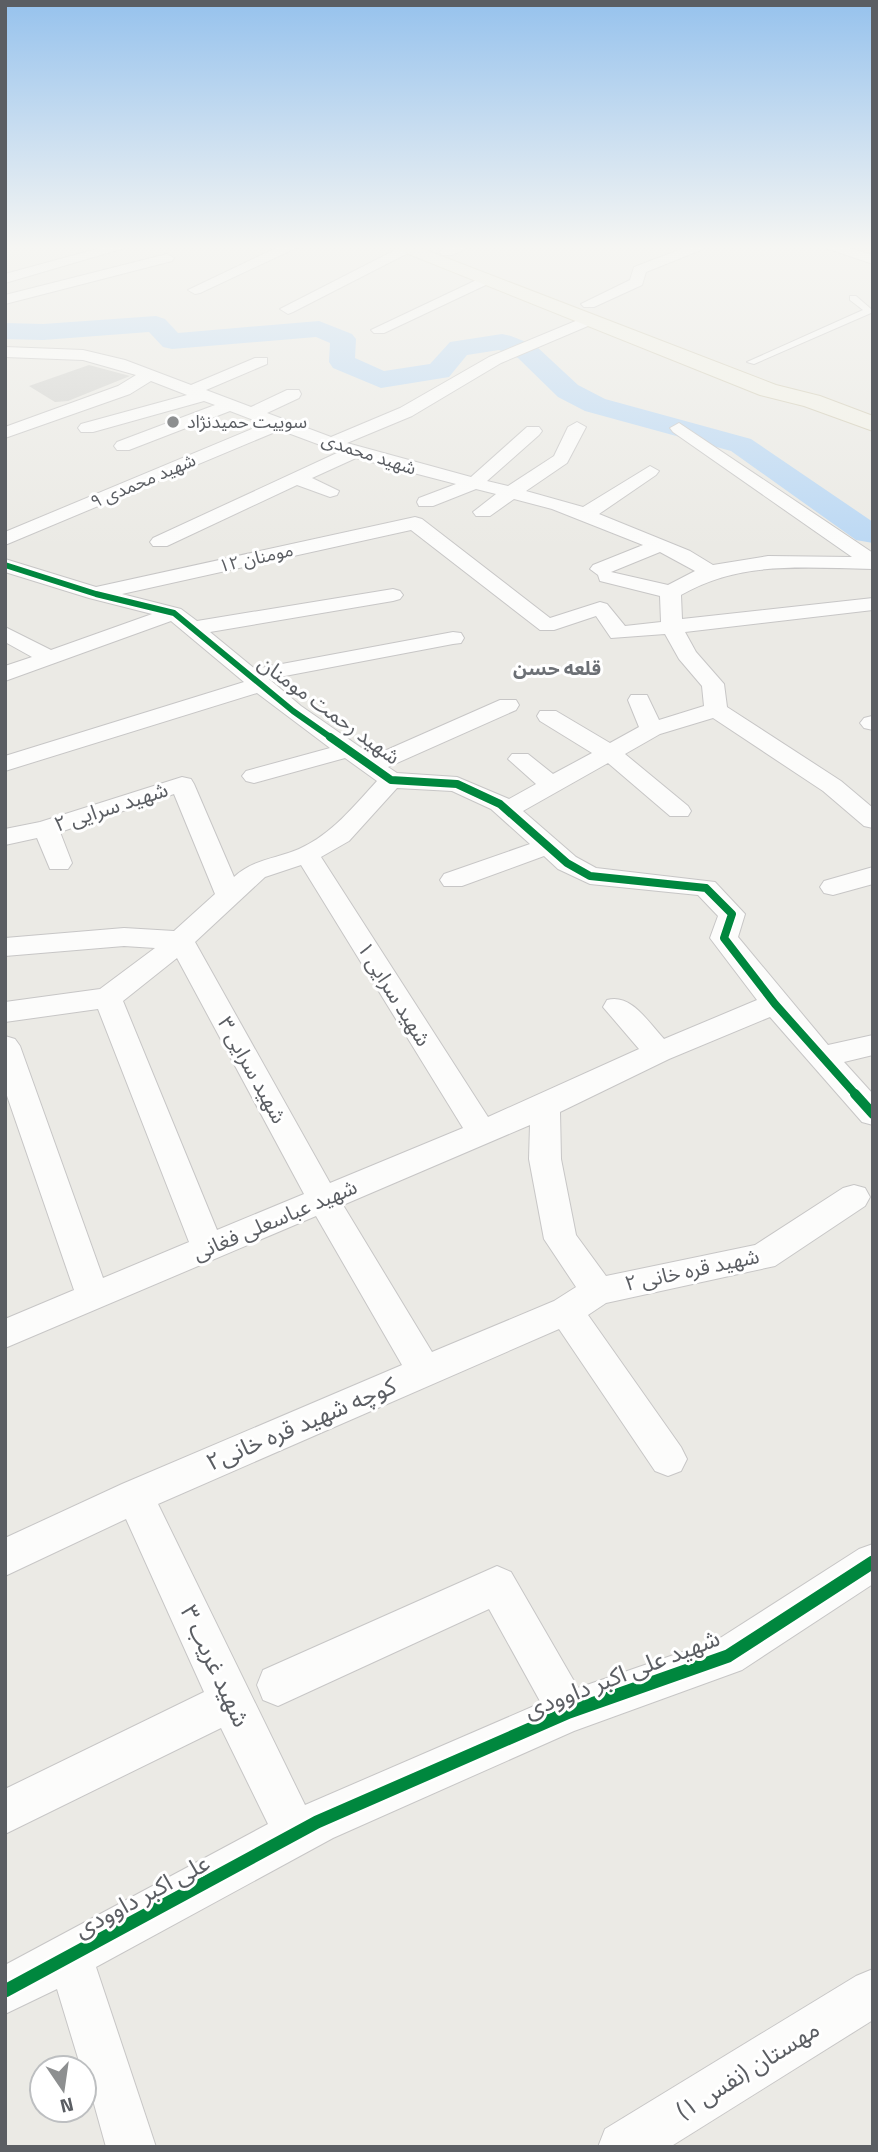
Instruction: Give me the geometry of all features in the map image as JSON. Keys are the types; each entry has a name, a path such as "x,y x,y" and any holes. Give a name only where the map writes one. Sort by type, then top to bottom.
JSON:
{"main road":[{"path":"684,347 873,416"},
{"path":"704,347 751,362 774,381 796,408 873,437"},
{"path":"774,381 873,405"},
{"path":"774,381 812,401 873,424"}],"street":[{"path":"332,443 405,412 520,347"},
{"name":"شهید محمدی","path":"5,352 83,355 119,363 234,404 354,452 559,505 660,545 709,571"},
{"path":"88,428 200,393 261,361"},
{"path":"5,433 124,390 150,374"},
{"path":"253,413 293,394"},
{"path":"123,446 234,404"},
{"name":"۹ شهید محمدی","path":"5,539 281,423"},
{"path":"483,512 561,459 577,427"},
{"path":"679,428 873,563"},
{"path":"426,502 473,484 533,431"},
{"path":"160,542 354,452"},
{"path":"584,516 650,471"},
{"path":"294,478 330,491"},
{"name":"مومنان ۱۲","path":"96,594 415,523 547,626 600,608 619,633 674,626"},
{"path":"660,545 603,573 671,592"},
{"path":"716,710 713,684 689,663 667,610 671,592 692,578 725,565 766,561 873,563"},
{"name":"شهید رحمت مومنان","path":"5,565 96,594 174,613 256,680 381,773 457,784 507,810 548,846 590,876 706,888 732,914 724,939 775,1004 873,1115"},
{"path":"194,628 393,595"},
{"path":"674,626 873,604"},
{"path":"5,674 174,613"},
{"path":"5,633 50,658"},
{"path":"5,764 256,680 453,638"},
{"path":"639,700 652,729"},
{"path":"5,1012 108,998 181,940 256,871 307,855 340,836 381,773 508,705"},
{"path":"507,810 652,729 716,710 832,786 873,821"},
{"path":"548,716 611,754 679,811"},
{"path":"254,776 348,750"},
{"path":"520,759 553,786"},
{"name":"شهید سرایی ۲","path":"5,837 46,828 182,784 229,895"},
{"path":"46,828 59,863"},
{"path":"453,880 548,846"},
{"name":"شهید سرایی ۱","path":"307,855 482,1133"},
{"path":"833,887 873,875"},
{"path":"5,947 124,937 181,940"},
{"name":"شهید سرایی ۳","path":"181,940 323,1200 424,1370"},
{"path":"108,998 208,1248"},
{"name":"شهید عباسعلی فغانی","path":"5,1334 545,1106 659,1052 775,1004"},
{"path":"617,1007 659,1052"},
{"path":"821,1057 873,1045"},
{"path":"5,1046 93,1297"},
{"path":"545,1106 545,1159 560,1239 597,1291"},
{"name":"۲ شهید قره خانی","path":"597,1291 763,1257 853,1197"},
{"name":"کوچه شهید قره خانی۲","path":"5,1558 135,1496 566,1311 597,1291"},
{"path":"566,1311 668,1459"},
{"name":"۳ شهید غریب","path":"135,1496 230,1701 297,1835"},
{"name":"شهید علی اکبر داوودی","path":"297,1835 317,1822 569,1713 729,1656 873,1562"},
{"path":"278,1685 497,1585 569,1713"},
{"path":"5,1812 230,1701"},
{"name":"علی اکبر داوودی","path":"5,1991 297,1835"},
{"path":"70,1957 131,2147"},
{"name":"مهستان (نفس ۱)","path":"623,2147 873,1993"}],"lane":[{"path":"751,362 784,347"}],"building":[{"path":"89,365 130,376 68,401 55,402 29,386"}],"waterway":[{"path":"343,347 342,362 381,380 439,371 459,348 463,347"},
{"path":"516,347 527,352 568,391 595,405 741,445 867,533 873,533"}],"cycle path":[{"path":"5,565 96,594 174,613 293,711 391,780 457,784 500,804 567,863 590,876 706,888 732,914 724,938 775,1004 873,1114"},
{"path":"5,1991 317,1822 569,1712 728,1656 873,1562"}],"place":[{"name":"سوییت حمیدنژاد","path":"173,422"}],"district":[{"name":"قلعه حسن","path":"557,668"}]}
